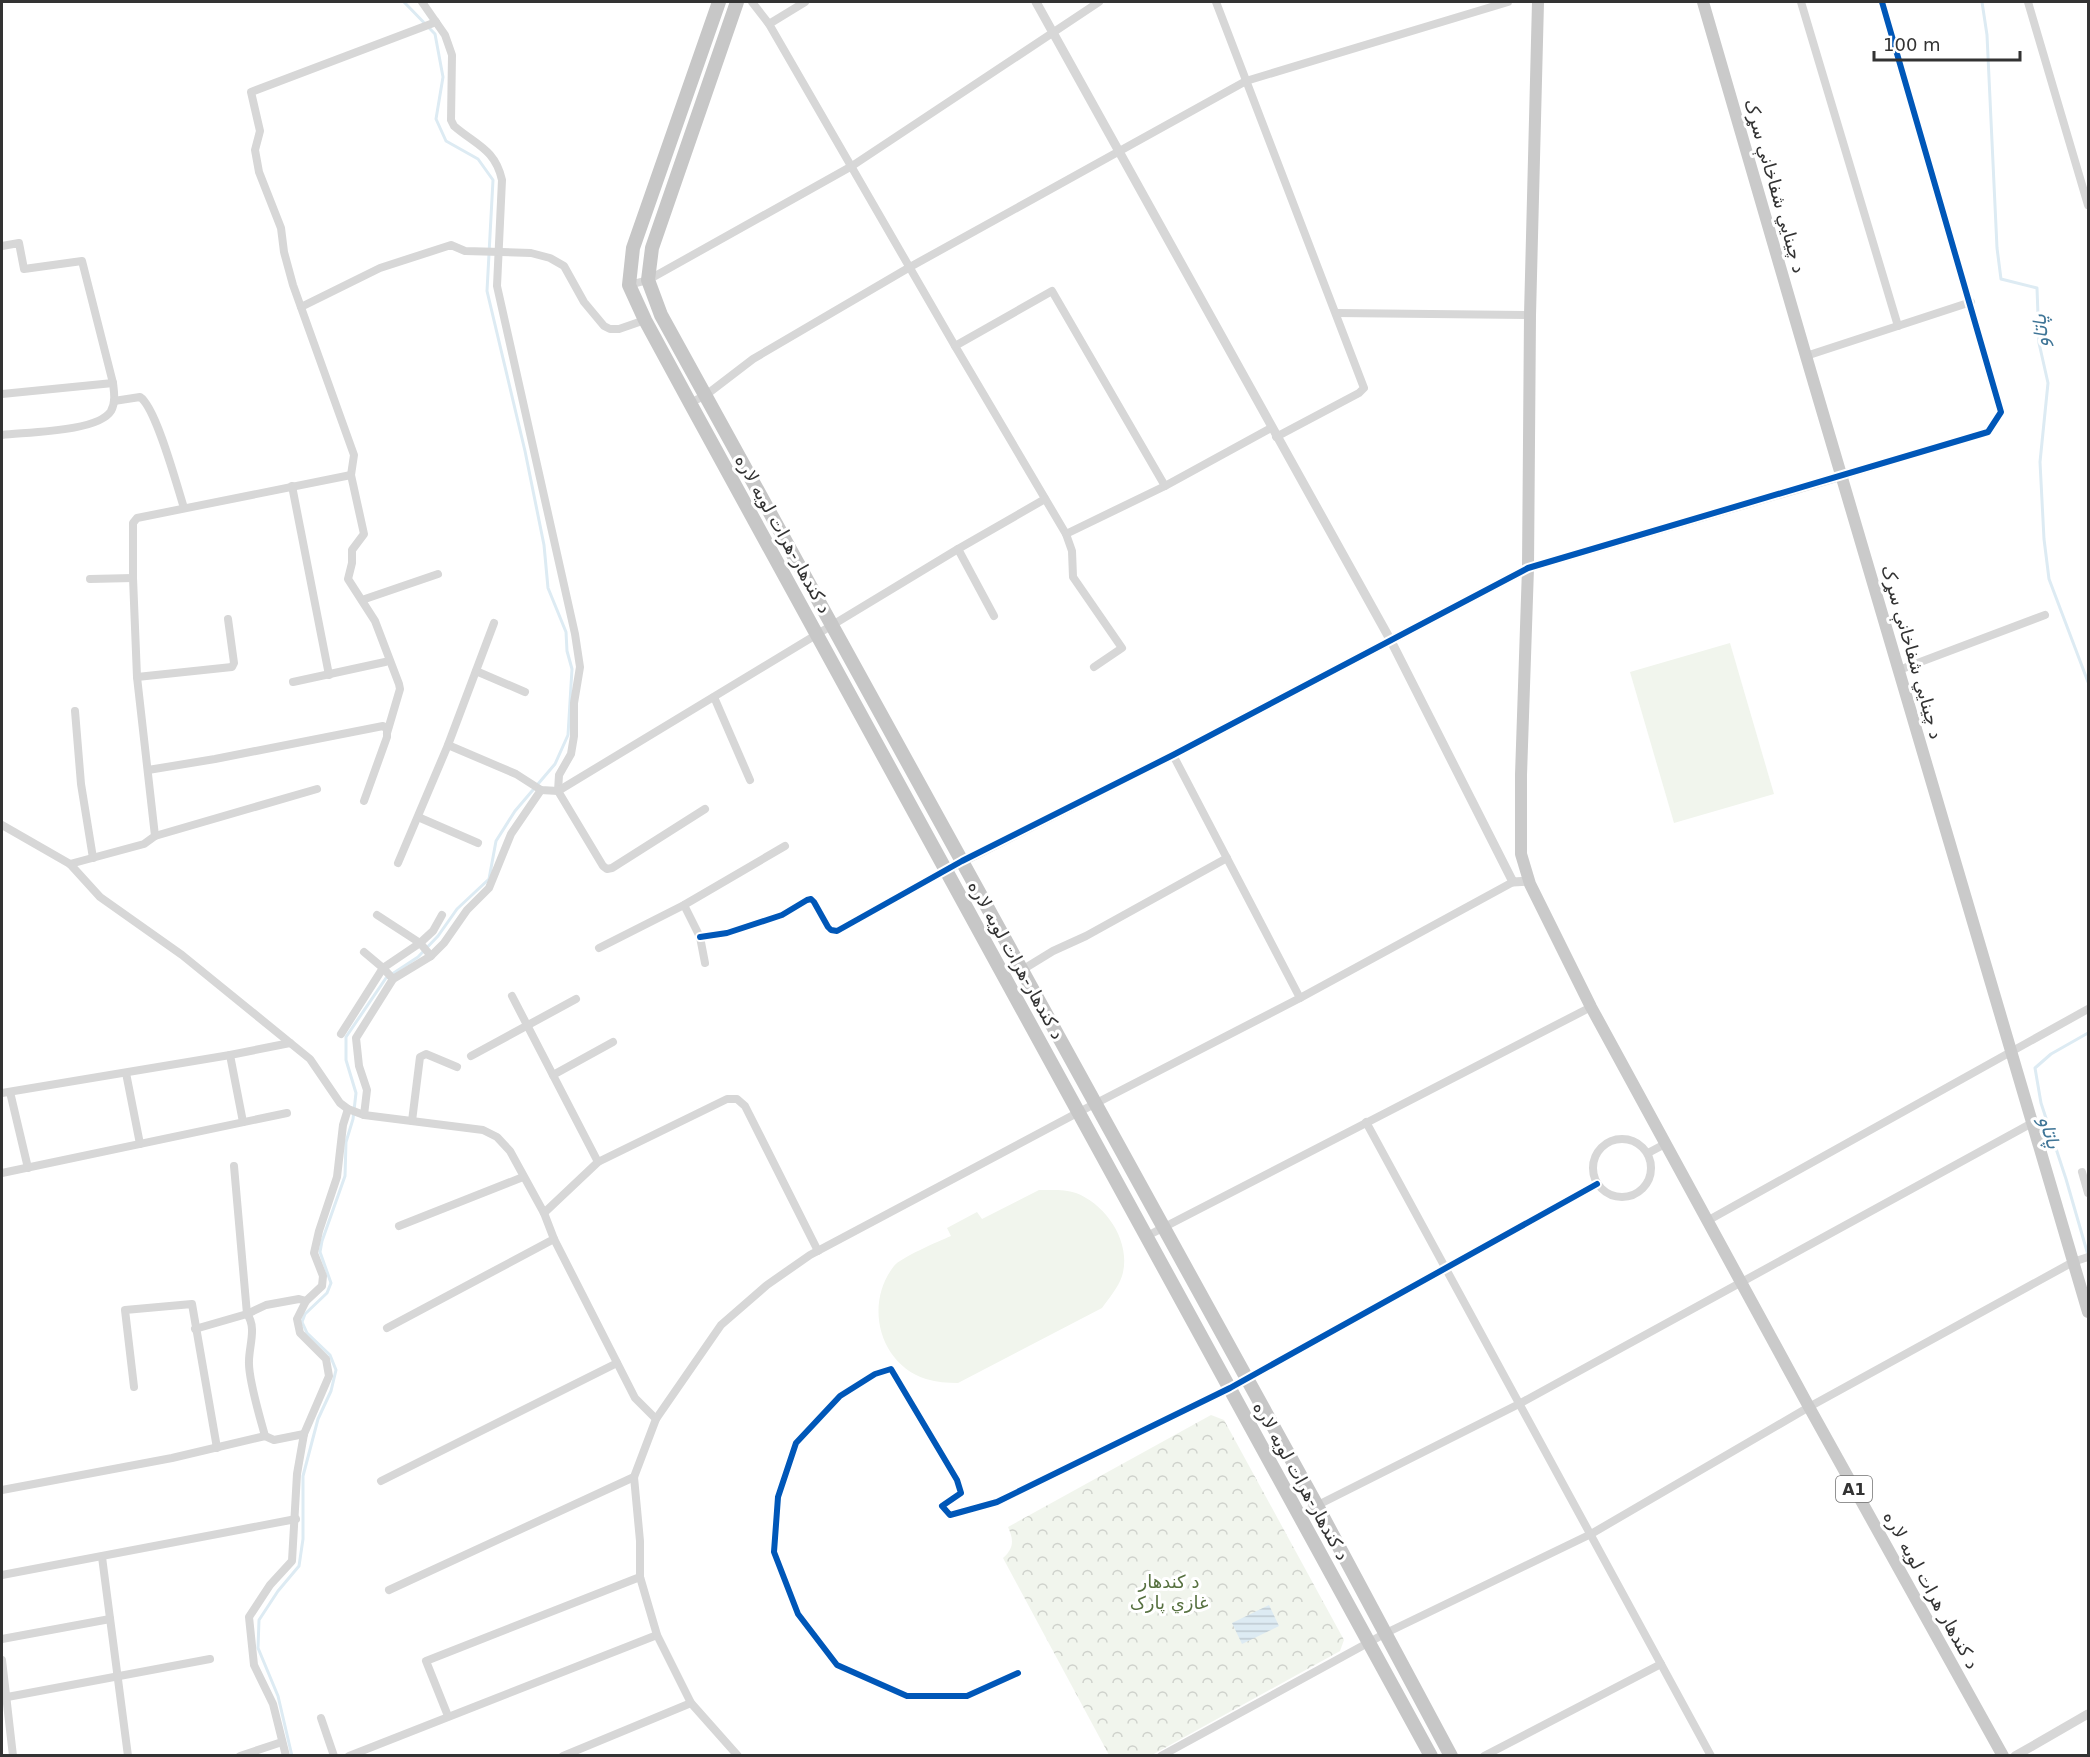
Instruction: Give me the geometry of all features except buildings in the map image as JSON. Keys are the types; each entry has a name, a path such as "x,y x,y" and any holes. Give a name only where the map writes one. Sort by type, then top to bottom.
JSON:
{"highway":[{"path":"629,285 633,248 719,2"},
{"name":"د کندهار-هرات لويه لاره","path":"737,2 652,248 648,280 661,315 1316,1504 1451,1755"},
{"name":"د کندهار-هرات لويه لاره","path":"629,285 645,320 690,403 1431,1755"}],"main road":[{"name":"د کندهار هرات لویه لاره","path":"1538,2 1521,854 1529,881 1591,1006 1809,1407 2003,1755"},
{"name":"د چينايي شفاخانې سړک","path":"1703,2 2088,1312"}],"street":[{"path":"422,2 432,25 445,35 452,55 451,120 454,126 489,152 499,166 502,180 495,252 497,286 575,634 580,667 574,702 574,736 571,754 559,775 558,791 607,869 705,809"},
{"path":"752,2 769,24 1066,534 1072,551 1073,577 1122,648 1094,667"},
{"path":"769,24 804,2"},
{"path":"1036,2 1391,641 1514,882"},
{"path":"629,285 648,280 852,166 1100,2"},
{"path":"1066,534 1359,393 1365,388 1216,2"},
{"path":"690,403 706,395 753,359 910,267 1246,81 1509,2"},
{"path":"1801,2 1898,326"},
{"path":"700,937 727,933 782,915 811,899 828,927 837,931 962,861 1173,755 1528,568 1988,432 2001,412 1971,302 1882,2"},
{"path":"2028,2 2088,205"},
{"path":"364,801 400,689 375,621 348,579 352,550 364,534 351,475 354,455 301,307 284,252 281,228 259,172 255,150 260,131 251,92 432,25"},
{"path":"2,246 19,243 24,268 82,261 113,383 114,401 110,412 100,420 84,426 2,435"},
{"path":"301,307 380,268 452,244 465,251 531,253 557,261 564,266 584,302 604,326 619,329 645,320"},
{"path":"955,346 1052,291 1165,486"},
{"path":"1806,356 1971,302"},
{"path":"1336,313 1530,315"},
{"path":"2,394 113,383"},
{"path":"114,401 140,397 146,401 184,508"},
{"path":"155,836 137,677 133,523 138,518 351,475"},
{"path":"292,486 329,675"},
{"path":"448,745 516,774 541,790 558,791 958,549 1045,499"},
{"path":"958,549 994,616"},
{"path":"362,600 438,574"},
{"path":"90,579 133,578"},
{"path":"1899,670 2045,615"},
{"path":"137,677 232,667 234,663 228,619"},
{"path":"398,863 448,745 494,623"},
{"path":"293,682 386,662"},
{"path":"476,671 525,692"},
{"path":"714,697 750,780"},
{"path":"75,711 81,784 93,858"},
{"path":"148,770 383,726 387,733"},
{"path":"1173,755 1300,998"},
{"path":"70,864 144,844 155,836 317,789"},
{"path":"362,1114 367,1090 360,1066 356,1038 393,980 431,956 444,944 467,910 489,888 511,834 541,790"},
{"path":"418,817 478,843"},
{"path":"2,825 70,864 100,897 182,955 290,1043 309,1059 340,1103 349,1109 362,1114 483,1130 497,1137 510,1151 544,1213 554,1239 635,1398 656,1419"},
{"path":"599,948 684,905 785,846"},
{"path":"1022,970 1053,951 1086,936 1227,858"},
{"path":"738,1755 691,1703 657,1635 640,1577 640,1541 634,1478 656,1419 721,1325 767,1285 818,1251 1300,998 1514,882 1529,881"},
{"path":"684,905 700,937 705,963"},
{"path":"377,915 420,943 431,956"},
{"path":"341,1034 383,968 420,943 433,931 442,915"},
{"path":"364,952 393,980"},
{"path":"512,996 598,1162"},
{"path":"471,1056 576,999"},
{"path":"1147,1236 1591,1006"},
{"path":"1707,1221 2088,1008"},
{"path":"553,1075 613,1042"},
{"path":"28,1167 6,1092 290,1043"},
{"path":"412,1121 420,1057 426,1054 457,1067"},
{"path":"230,1055 243,1122"},
{"path":"126,1073 140,1144"},
{"path":"544,1213 598,1162 727,1099 737,1099 745,1106 818,1251"},
{"path":"286,1755 273,1704 254,1665 249,1617 270,1585 292,1562 297,1474 304,1434 329,1376 326,1359 300,1333 297,1319 306,1301 322,1286 323,1276 315,1253 319,1231 337,1177 343,1125 349,1109"},
{"path":"2,1173 286,1113"},
{"path":"1365,1122 1712,1755"},
{"path":"1298,1515 1520,1404 2032,1123"},
{"path":"1616,1140 1634,1141 1648,1153 1652,1163 1652,1173 1642,1191 1623,1198 1613,1196 1597,1184 1593,1166 1600,1149 1607,1143 1616,1140"},
{"path":"1648,1153 1665,1144"},
{"path":"234,1166 247,1314 251,1320 252,1329 249,1364 265,1436"},
{"path":"2082,1172 2088,1193"},
{"path":"399,1226 523,1177"},
{"path":"1018,1673 967,1696 907,1696 837,1665 798,1614 774,1552 778,1497 796,1443 840,1396 875,1374 891,1369 957,1480 961,1493 942,1506 950,1515 997,1502 1230,1388 1597,1184"},
{"path":"387,1328 554,1239"},
{"path":"1161,1755 1386,1633 1591,1534 1809,1407 2073,1262 2087,1258"},
{"path":"195,1329 247,1314 266,1305 299,1299 306,1301"},
{"path":"134,1387 125,1310 190,1303 193,1306 195,1329 218,1448"},
{"path":"381,1481 617,1363"},
{"path":"2,1491 218,1448 265,1436 274,1440 304,1434"},
{"path":"389,1590 634,1478"},
{"path":"2,1575 296,1519"},
{"path":"102,1557 128,1755"},
{"path":"448,1716 426,1661 640,1577"},
{"path":"2,1639 110,1619"},
{"path":"349,1755 657,1635"},
{"path":"4,1698 210,1659"},
{"path":"2,1660 4,1698 13,1755"},
{"path":"1484,1755 1662,1664"},
{"path":"563,1755 691,1703"},
{"path":"2015,1755 2088,1714"},
{"path":"321,1718 334,1755"},
{"path":"240,1755 282,1742"}],"green space":[{"path":"1730,643 1774,794 1674,823 1630,672"},
{"path":"1039,1190 1063,1190 1076,1193 1098,1206 1107,1216 1120,1238 1124,1263 1122,1276 1113,1293 1102,1308 958,1383 926,1379 910,1371 887,1347 881,1331 880,1298 885,1281 894,1266 912,1254 951,1236 947,1228 977,1212 982,1219"},
{"name":"د کندهار غازي پارک","path":"1211,1415 1224,1420 1344,1640 1340,1651 1152,1755 1109,1755 1003,1558 1012,1544 1008,1527"}],"shaded area":[{"path":"1269,1605 1279,1626 1242,1644 1232,1623"}],"waterway":[{"path":"292,1756 278,1696 258,1648 259,1620 278,1591 299,1566 303,1539 303,1476 318,1419 331,1391 336,1370 330,1355 307,1333 302,1322 305,1314 327,1293 331,1283 320,1252 345,1176 346,1142 353,1119 356,1093 346,1060 346,1037 386,978 418,957 438,936 457,909 489,879 496,841 515,811 555,764 568,735 572,669 567,651 566,632 548,588 544,545 525,451 487,291 493,180 478,159 446,141 436,119 443,77 435,34 404,2"},
{"name":"پاتاو","path":"1982,2 1987,35 1997,248 2001,279 2037,288 2039,343 2048,383 2040,462 2044,539 2049,579 2088,682"},
{"name":"پاتاو","path":"2088,1033 2051,1054 2035,1068 2041,1103 2088,1255"}],"cycle path":[{"path":"700,937 727,933 782,915 811,899 828,927 837,931 962,861 1173,755 1528,568 1988,432 2001,412 1882,2"},
{"path":"1018,1673 967,1696 907,1696 837,1665 798,1614 774,1552 778,1497 796,1443 840,1396 875,1374 891,1369 957,1480 961,1493 942,1506 950,1515 997,1502 1230,1388 1597,1184"}]}
